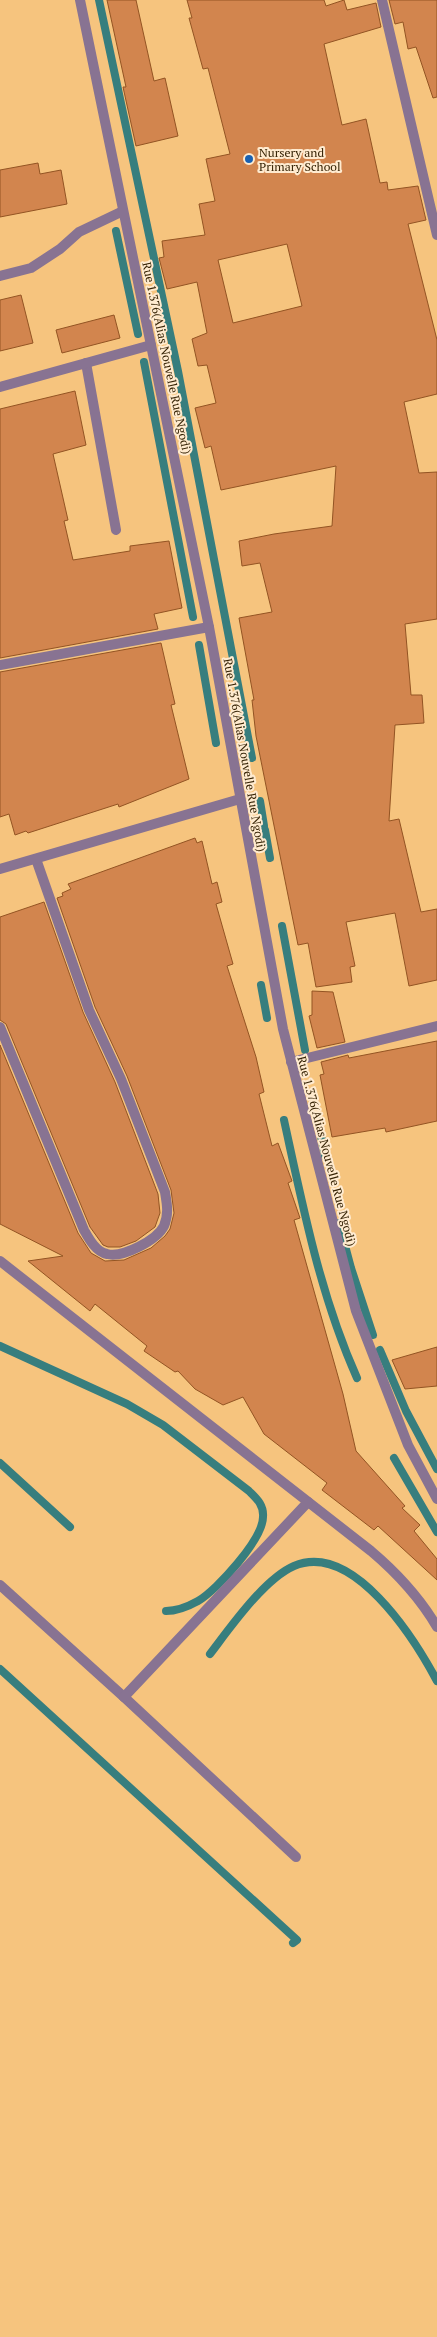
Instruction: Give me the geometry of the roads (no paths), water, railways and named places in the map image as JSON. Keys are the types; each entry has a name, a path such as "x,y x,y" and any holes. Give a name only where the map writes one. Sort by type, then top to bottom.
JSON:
{"street":[{"name":"Rue 1.376(Alias Nouvelle Rue Ngodi)","path":"80,0 210,627 281,1019 356,1311 408,1446 434,1486 437,1499"},
{"path":"382,0 437,235"},
{"path":"0,276 31,268 60,249 79,232 124,211"},
{"path":"0,387 151,344"},
{"path":"86,363 116,530"},
{"path":"0,664 210,627"},
{"path":"0,869 240,799"},
{"path":"0,1028 84,1230 93,1245 107,1254 128,1253 156,1236 163,1226 168,1208 165,1192 121,1079 89,1010 36,858"},
{"path":"292,1062 437,1026"},
{"path":"0,1261 394,1571 429,1614 437,1628"},
{"path":"124,1696 308,1502"},
{"path":"0,1585 124,1696 296,1857"}],"waterway":[{"path":"99,0 178,371 252,758"},
{"path":"116,231 138,334"},
{"path":"144,362 193,617"},
{"path":"199,645 216,743"},
{"path":"260,801 264,826"},
{"path":"265,830 270,858"},
{"path":"282,926 305,1050"},
{"path":"261,985 267,1018"},
{"path":"284,1120 323,1283 344,1347 357,1378"},
{"path":"318,1121 325,1156"},
{"path":"339,1223 351,1268 373,1335"},
{"path":"0,1346 127,1404 163,1425 249,1491 259,1503 263,1513 261,1526 256,1538 238,1563 216,1586 198,1601 182,1608 166,1611"},
{"path":"380,1350 406,1411 437,1469"},
{"path":"394,1458 437,1532"},
{"path":"0,1463 70,1527"},
{"path":"210,1654 248,1605 271,1582 294,1566 316,1562 338,1567 359,1580 379,1598 413,1641 437,1681"},
{"path":"0,1669 297,1940 293,1943"}],"place":[{"name":"Nursery and Primary School","path":"249,159"}]}
